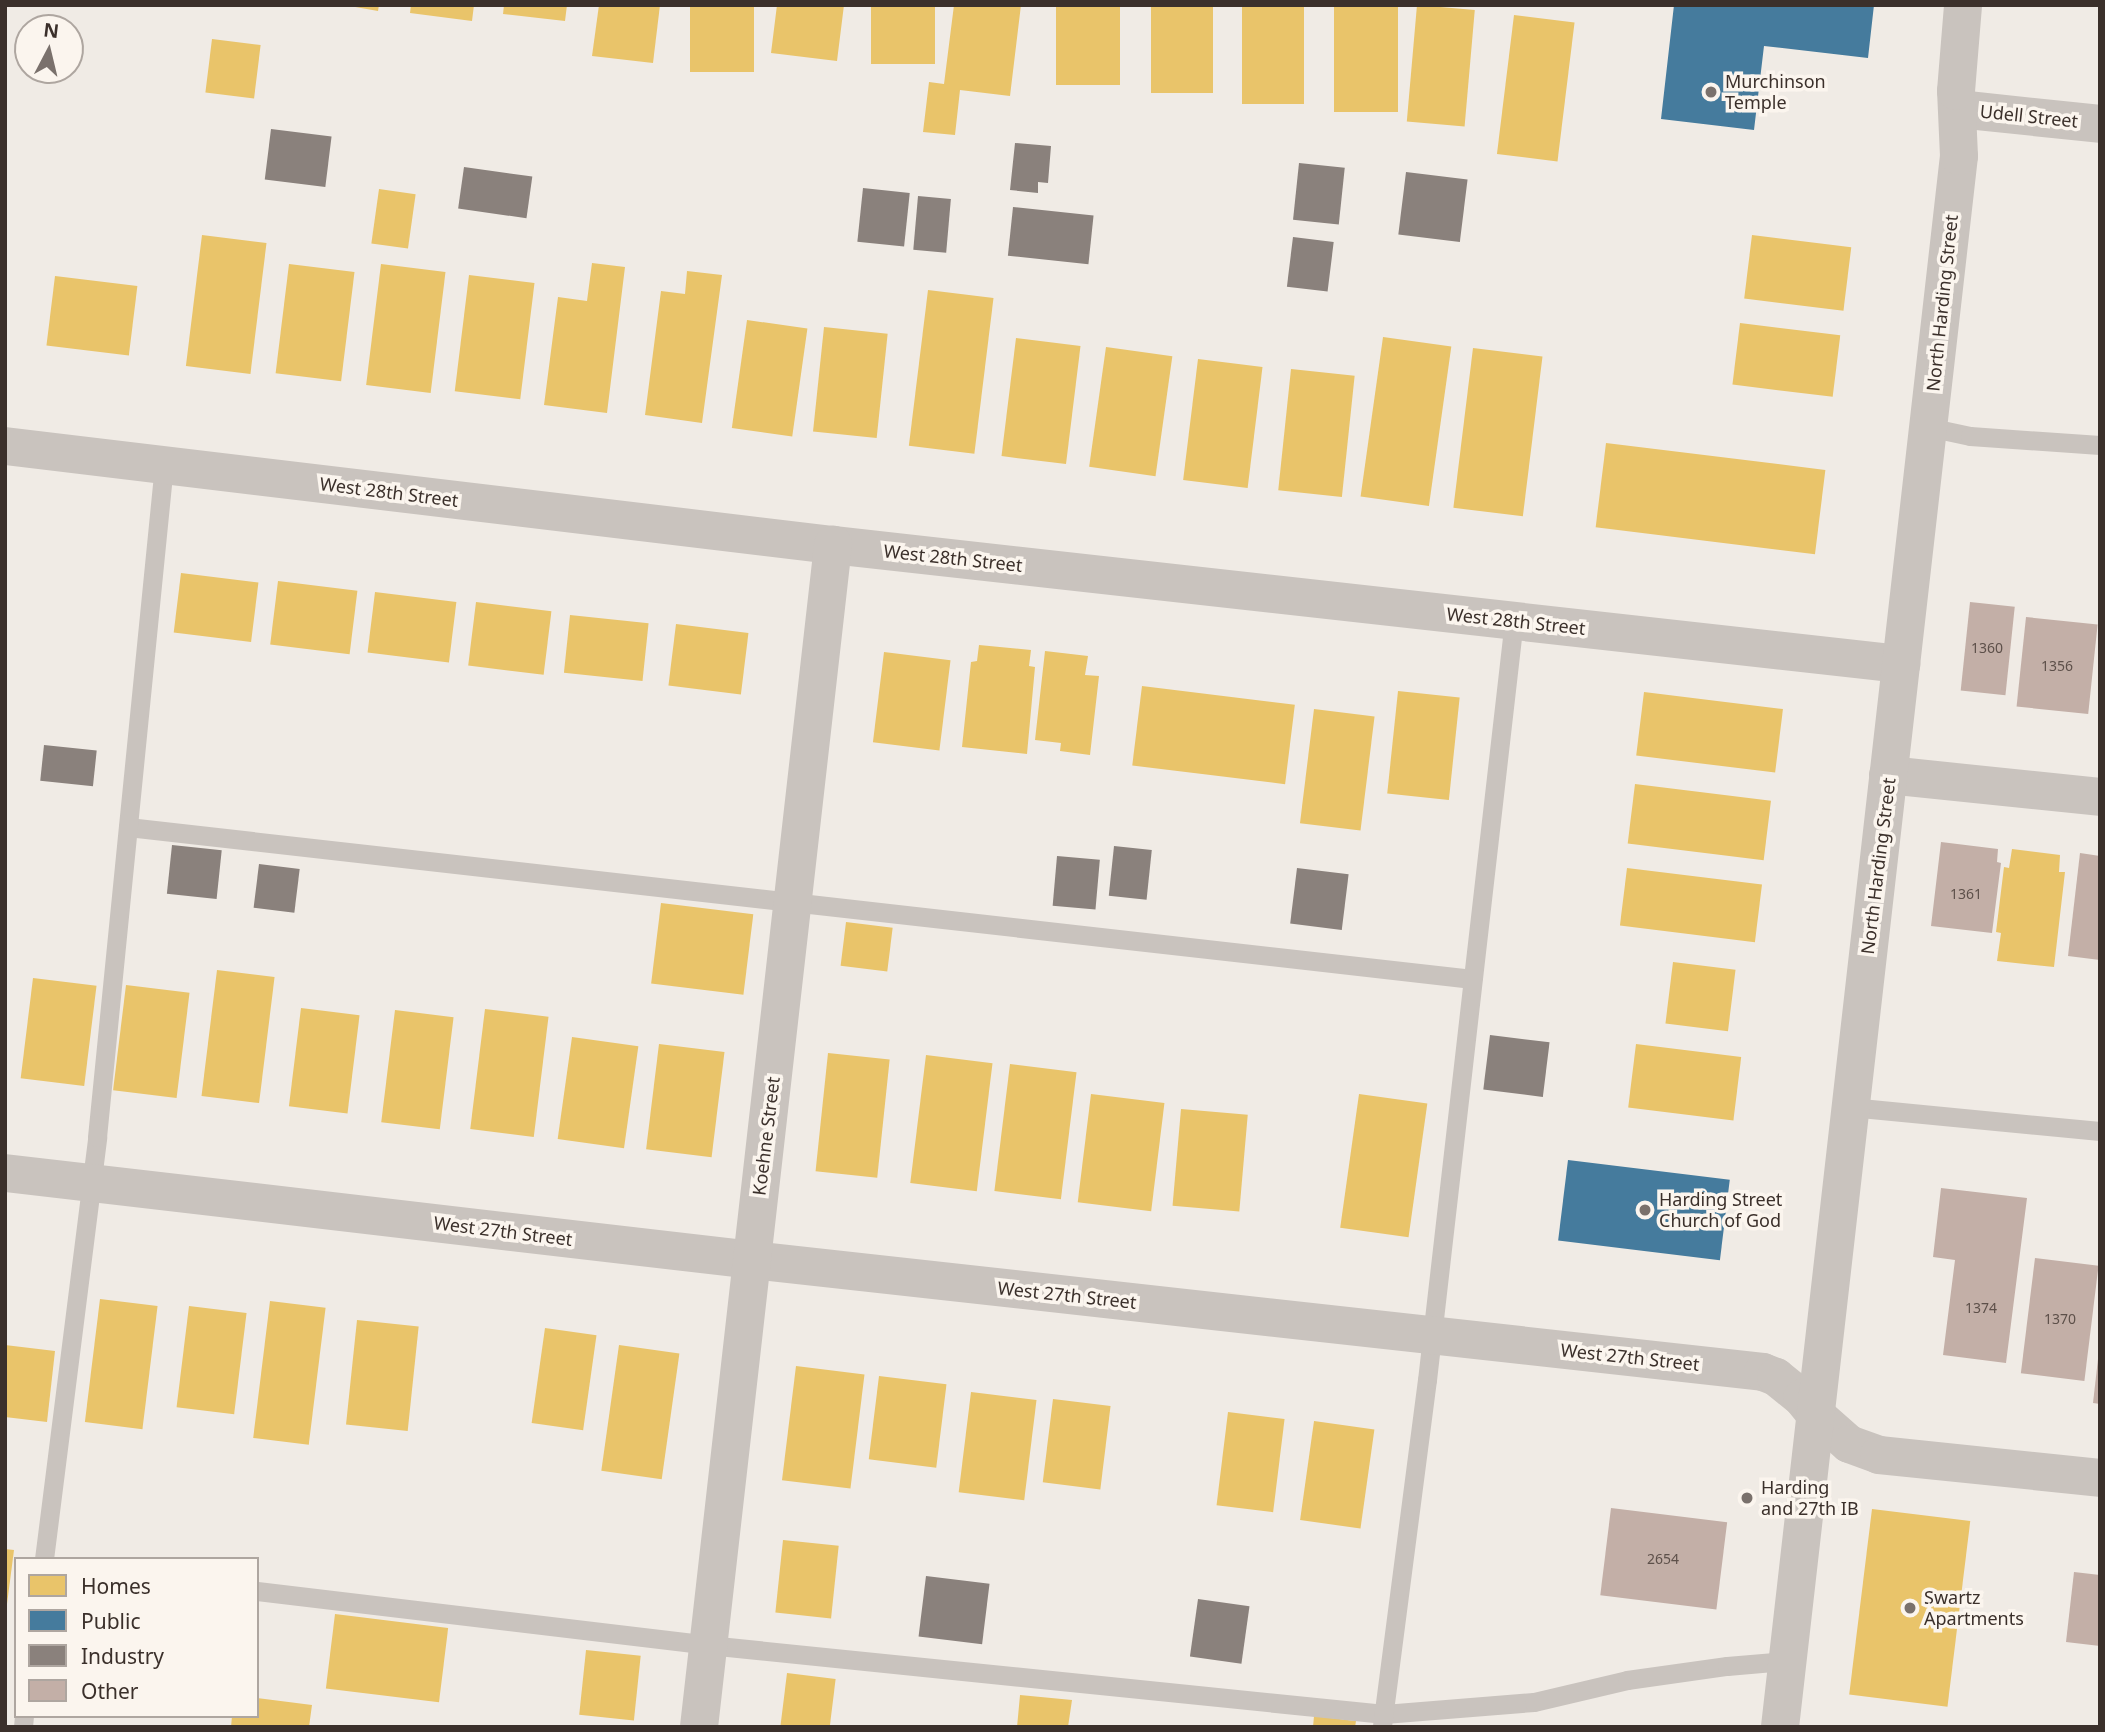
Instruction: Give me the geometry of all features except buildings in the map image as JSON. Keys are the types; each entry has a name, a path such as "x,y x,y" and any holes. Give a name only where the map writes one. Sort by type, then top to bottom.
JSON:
{"street":[{"name":"North Harding Street","path":"1780,1727 1959,156 1957,62 1964,5"},
{"name":"Udell Street","path":"1958,109 2100,124"},
{"name":"West 28th Street","path":"5,446 832,545 1900,664"},
{"name":"Koehne Street","path":"699,1727 832,545"},
{"path":"1888,775 2100,797"},
{"name":"West 27th Street","path":"5,1173 752,1261 1763,1372 1776,1377 1802,1398 1815,1414 1849,1444 1879,1455 2100,1478"}],"lane":[{"path":"1928,427 1970,436 2100,445"},
{"path":"44,1557 92,1183 164,465"},
{"path":"1383,1721 1432,1335 1514,620"},
{"path":"128,827 1472,979"},
{"path":"1850,1107 2100,1131"},
{"path":"259,1591 1383,1721 1534,1702 1628,1680 1727,1666 1787,1661"}],"place":[{"name":"Murchinson Temple","path":"1711,92"},
{"name":"Harding Street Church of God","path":"1645,1210"},
{"name":"Harding and 27th IB","path":"1747,1498"},
{"name":"Swartz Apartments","path":"1910,1608"}]}
